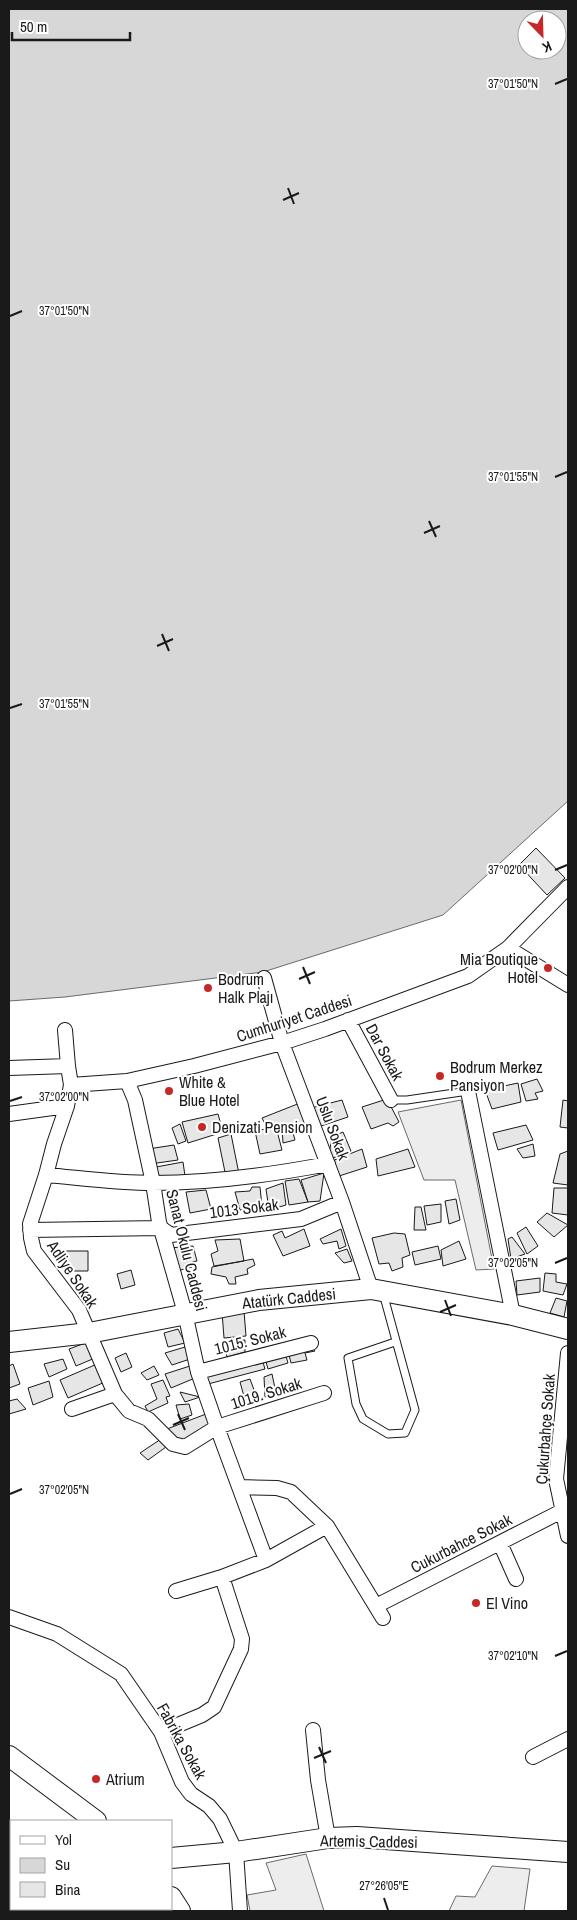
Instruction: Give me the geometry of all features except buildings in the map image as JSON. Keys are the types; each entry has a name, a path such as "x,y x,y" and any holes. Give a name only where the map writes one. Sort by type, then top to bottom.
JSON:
{"street":[{"name":"Cumhuriyet Caddesi","path":"71,1085 127,1081 282,1043 468,976 508,948 568,886"},
{"path":"508,948 568,985"},
{"name":"Uslu Sokak","path":"264,978 282,1043 377,1290"},
{"name":"Dar Sokak","path":"348,1020 391,1100"},
{"path":"65,1030 71,1085"},
{"path":"9,1068 68,1066"},
{"name":"Sanat Okulu Caddesi","path":"127,1081 136,1100 161,1228 185,1313 198,1372 217,1427"},
{"name":"Adliye Sokak","path":"71,1085 67,1106 30,1224 34,1251 79,1310 115,1394 129,1411 148,1419 159,1427 174,1444 185,1447 217,1427"},
{"path":"468,1091 513,1315"},
{"path":"9,1114 67,1106"},
{"path":"46,1175 153,1183 193,1182 280,1173 328,1164"},
{"name":"1013 Sokak","path":"30,1230 161,1228 171,1235 301,1219 342,1202"},
{"name":"Atatürk Caddesi","path":"9,1342 89,1333 259,1300 377,1290 513,1315 568,1328"},
{"name":"1015. Sokak","path":"198,1372 311,1343"},
{"name":"Çukurbahçe Sokak","path":"568,1353 556,1479 568,1536"},
{"name":"1019. Sokak","path":"217,1427 324,1393"},
{"path":"72,1409 115,1394"},
{"path":"217,1427 266,1560"},
{"name":"Cukurbahce Sokak","path":"240,1486 278,1488 291,1492 327,1526 380,1612 500,1543 562,1510"},
{"path":"176,1591 222,1577 266,1560 327,1526"},
{"path":"500,1543 516,1579"},
{"path":"161,1732 202,1715 214,1707 241,1649 242,1639 222,1577"},
{"name":"Fabrika Sokak","path":"9,1617 56,1634 121,1674 161,1732 182,1782 192,1794 209,1806 220,1819 236,1852"},
{"path":"313,1730 318,1780 328,1838"},
{"path":"533,1756 568,1739"},
{"path":"9,1756 95,1820"},
{"name":"Artemis Caddesi","path":"172,1858 236,1852 328,1838 357,1837 568,1852"},
{"path":"236,1852 240,1911"},
{"path":"172,1899 180,1911"}],"lane":[{"path":"391,1100 407,1100 468,1091"},
{"path":"377,1290 395,1342 415,1410 405,1433 388,1434 364,1419 356,1404 348,1358 395,1342"}],"shaded area":[{"path":"461,1100 494,1269 476,1270 455,1180 424,1180 398,1112"},
{"path":"306,1854 324,1911 250,1911 247,1895 276,1890 266,1863"},
{"path":"492,1866 530,1869 524,1911 449,1911 456,1896 475,1897"}],"water":[{"path":"9,9 568,9 568,801 443,915 263,972 65,997 9,1001"}],"place":[{"name":"Mia Boutique Hotel","path":"548,968"},
{"name":"Bodrum Halk Plajı","path":"208,988"},
{"name":"Bodrum Merkez Pansiyon","path":"440,1076"},
{"name":"White & Blue Hotel","path":"169,1091"},
{"name":"Denizati Pension","path":"202,1127"},
{"name":"El Vino","path":"476,1603"},
{"name":"Atrium","path":"96,1779"}]}
